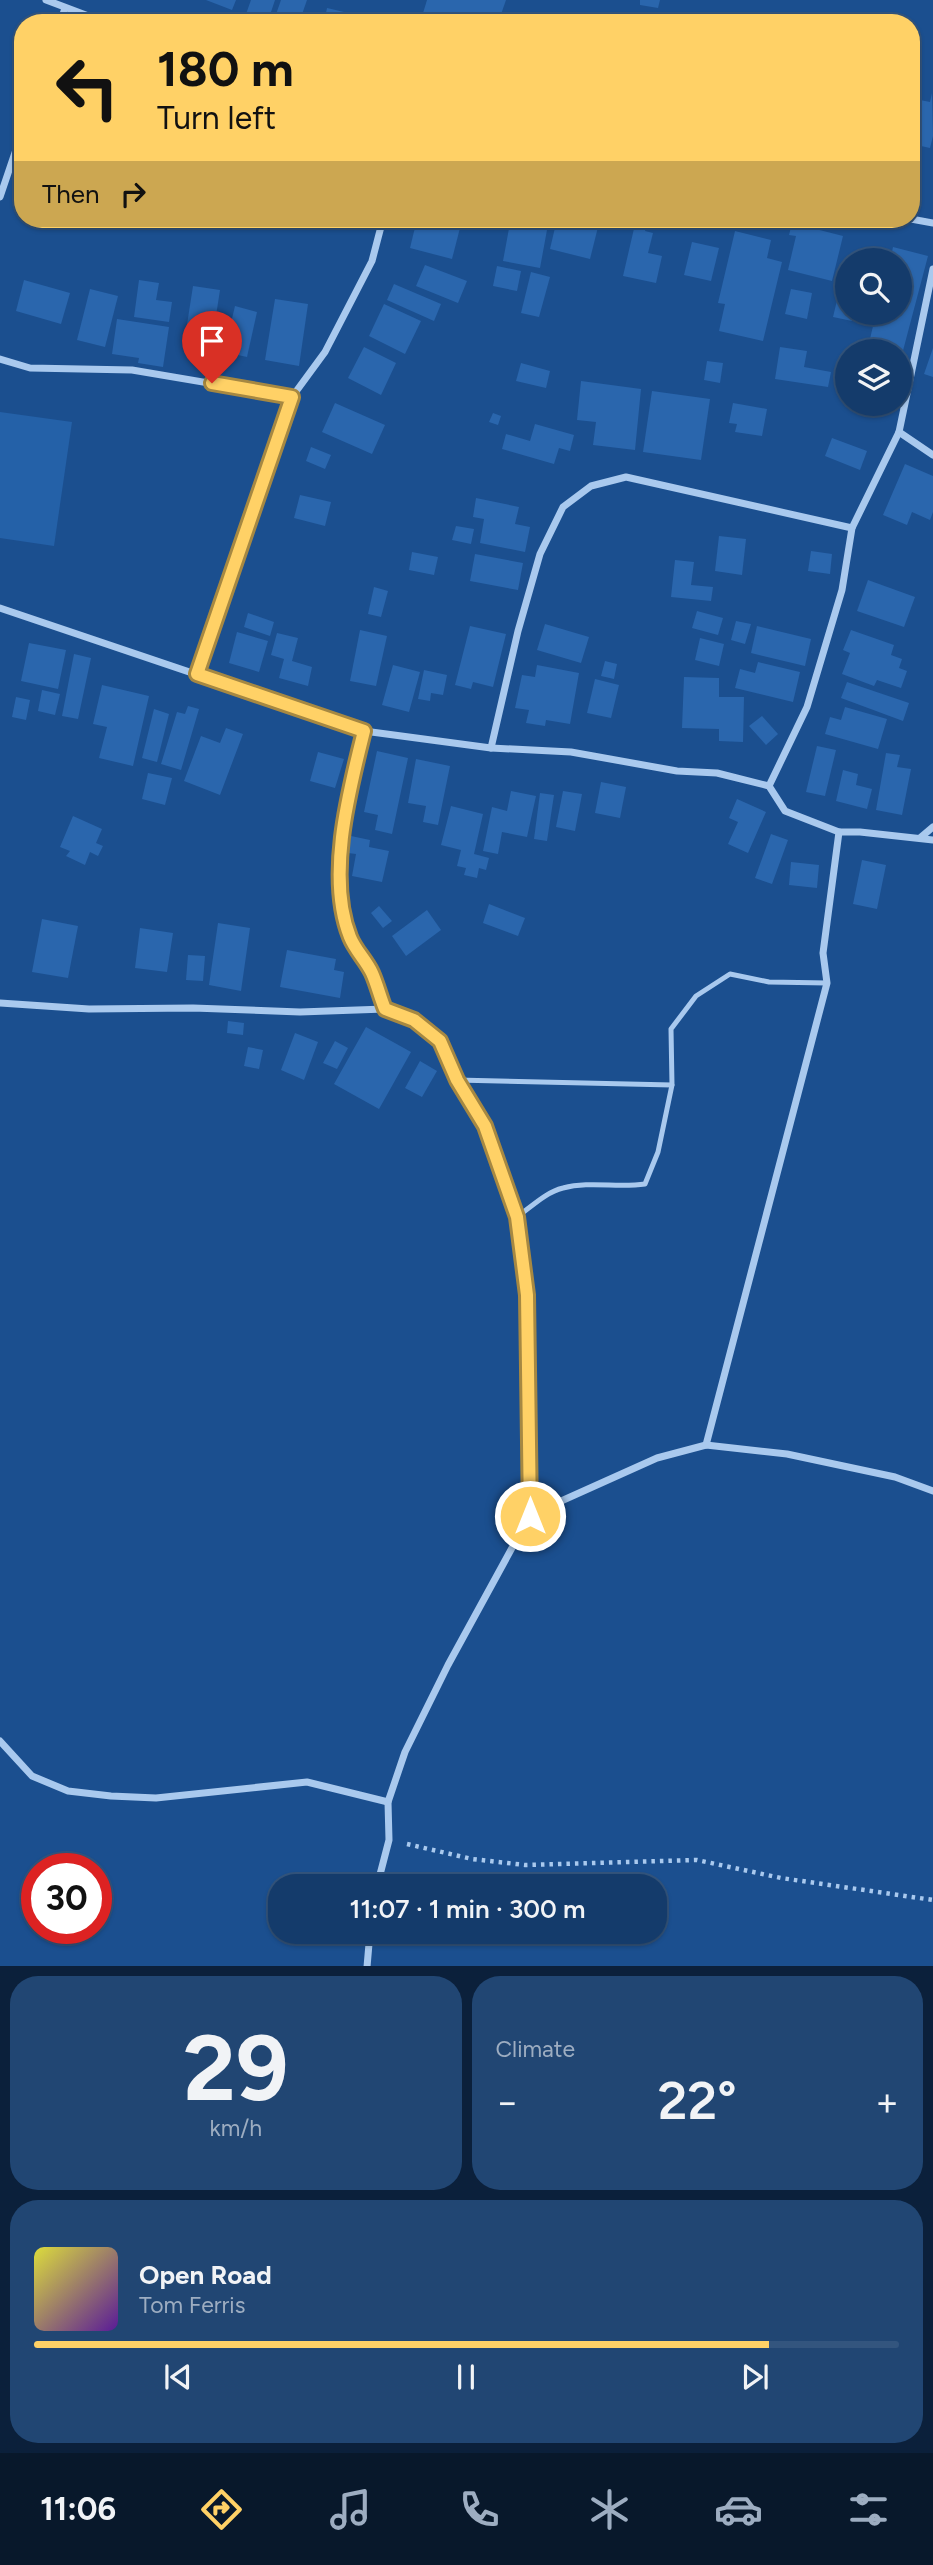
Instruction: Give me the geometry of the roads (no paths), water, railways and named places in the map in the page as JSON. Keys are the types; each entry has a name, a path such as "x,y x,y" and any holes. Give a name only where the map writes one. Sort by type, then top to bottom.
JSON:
{"street":[{"path":"46,0 82,14"},
{"path":"63,14 65,8"},
{"path":"0,197 14,156"},
{"path":"197,674 292,397 325,352 372,261 381,228"},
{"path":"769,786 807,707 842,590 852,528 899,432 933,269"},
{"path":"0,359 30,368 132,370 292,397"},
{"path":"899,432 933,455"},
{"path":"491,748 518,631 540,554 563,507 591,486 626,477 852,528"},
{"path":"0,608 364,731 491,748 571,752 677,771 718,773 769,786 785,811 839,832 933,840"},
{"path":"364,731 345,809 341,868 342,908 350,938 372,973 385,1009"},
{"path":"920,838 933,827"},
{"path":"706,1445 827,983 823,953 839,832"},
{"path":"0,1003 101,1009 206,1008 300,1012 385,1009 414,1020 440,1041 457,1080 485,1126 517,1217 526,1272 530,1516 448,1665 411,1740 388,1802 390,1840 380,1874"},
{"path":"530,1516 657,1458 706,1445 787,1454 895,1477 933,1491"},
{"path":"0,1741 32,1776 68,1791 111,1797 156,1798 307,1782 388,1802"},
{"path":"367,1966 369,1944"}],"lane":[{"path":"517,1217 542,1198 563,1188 645,1184 658,1152 672,1085 671,1030 696,996 730,974 769,982 827,983"},
{"path":"457,1080 672,1085"}]}
